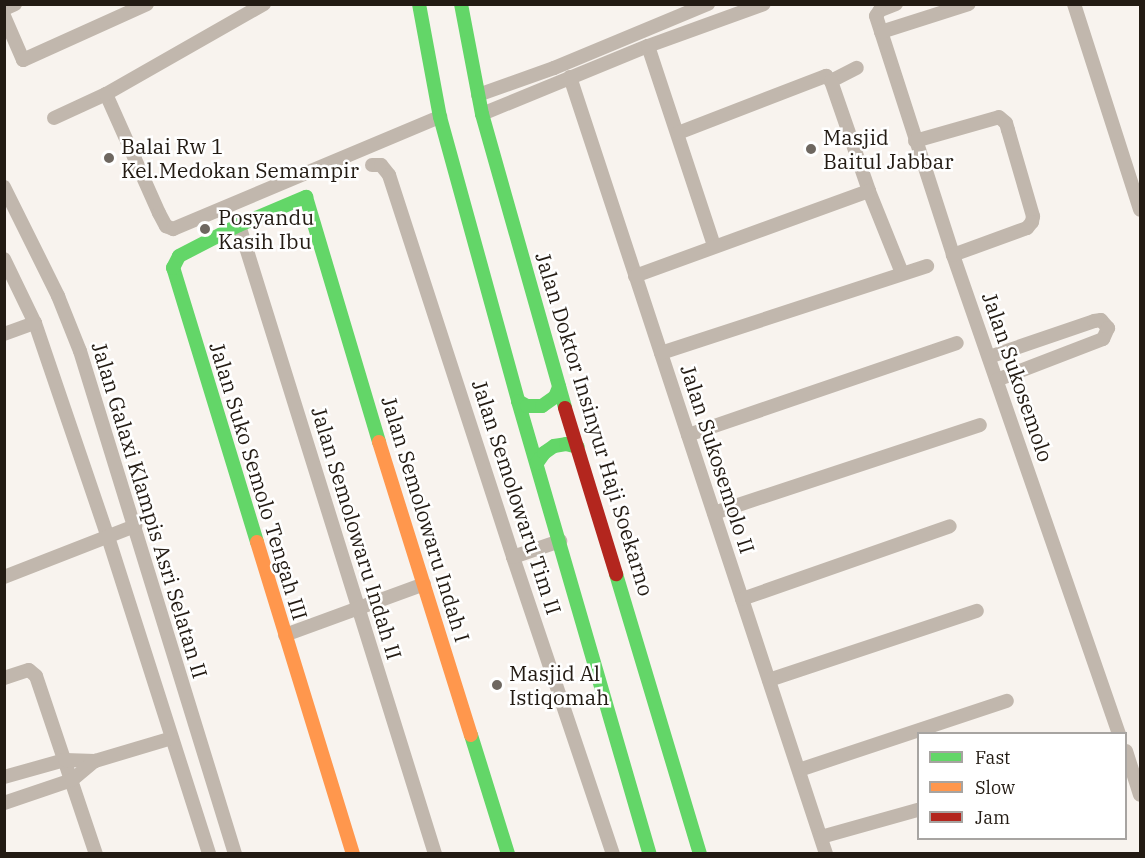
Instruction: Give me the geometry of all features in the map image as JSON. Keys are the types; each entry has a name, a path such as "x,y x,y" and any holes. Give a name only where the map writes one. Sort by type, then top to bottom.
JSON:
{"main road":[{"path":"419,4 440,117 518,401 650,854"},
{"name":"Jalan Doktor Insinyur Haji Soekarno","path":"460,4 482,114 559,387 700,854"},
{"name":"Jalan Suko Semolo Tengah III","path":"306,197 239,225 179,256 173,267 353,854"},
{"name":"Jalan Semolowaru Indah I","path":"306,197 329,281 508,854"},
{"path":"518,401 527,406 542,406 555,397 559,387"},
{"path":"537,463 544,453 554,446 566,444 578,447"}],"street":[{"path":"4,9 15,4"},
{"path":"4,16 23,60 147,4"},
{"path":"54,118 106,94 264,4"},
{"path":"478,95 554,68 708,4"},
{"path":"482,114 648,45 764,4"},
{"name":"Jalan Sukosemolo","path":"896,4 876,13 881,32 953,255 1118,732"},
{"path":"881,32 969,4"},
{"path":"1074,4 1140,210"},
{"path":"648,45 714,246"},
{"path":"831,81 857,68"},
{"path":"678,133 821,75 826,76 831,81 868,190 902,273"},
{"name":"Jalan Sukosemolo II","path":"570,77 826,854"},
{"path":"106,94 159,213 170,229 440,117"},
{"path":"915,141 999,117 1006,123 1033,216 1032,222 1027,228 953,255"},
{"name":"Jalan Semolowaru Tim II","path":"372,165 381,165 389,175 513,557 613,854"},
{"name":"Jalan Galaxi Klampis Asri Selatan II","path":"4,187 58,296 80,351 235,854"},
{"path":"635,276 868,190"},
{"name":"Jalan Semolowaru Indah II","path":"239,225 435,854"},
{"path":"4,259 35,323 108,537 208,854"},
{"path":"661,353 927,266"},
{"path":"989,357 1094,321 1101,320 1108,328 1103,339 998,380"},
{"path":"4,334 35,323"},
{"path":"688,435 957,343"},
{"path":"714,513 980,425"},
{"path":"4,578 135,526"},
{"path":"742,599 950,526"},
{"path":"513,557 560,541"},
{"path":"285,635 424,584"},
{"path":"769,680 977,611"},
{"path":"4,678 29,670 36,676 96,854"},
{"path":"799,770 1007,701"},
{"path":"4,777 64,760 95,761 172,738"},
{"path":"1127,757 1140,795"},
{"path":"4,803 72,780 95,761"},
{"path":"821,837 917,810"}],"traffic: fast":[{"path":"419,4 440,117 518,401 650,854"},
{"path":"461,4 482,114 565,408"},
{"path":"257,542 173,268 179,256 239,225 306,197 379,442"},
{"path":"518,401 527,406 542,406 555,397 559,387"},
{"path":"537,463 544,453 554,446 566,444 578,447"},
{"path":"616,574 700,854"},
{"path":"471,735 508,854"}],"traffic: slow":[{"path":"379,442 471,735"},
{"path":"257,542 353,854"}],"traffic: jam":[{"path":"565,408 616,574"}],"place":[{"name":"Masjid Baitul Jabbar","path":"811,149"},
{"name":"Balai Rw 1 Kel.Medokan Semampir","path":"109,158"},
{"name":"Posyandu Kasih Ibu","path":"205,229"},
{"name":"Masjid Al Istiqomah","path":"497,685"}]}
